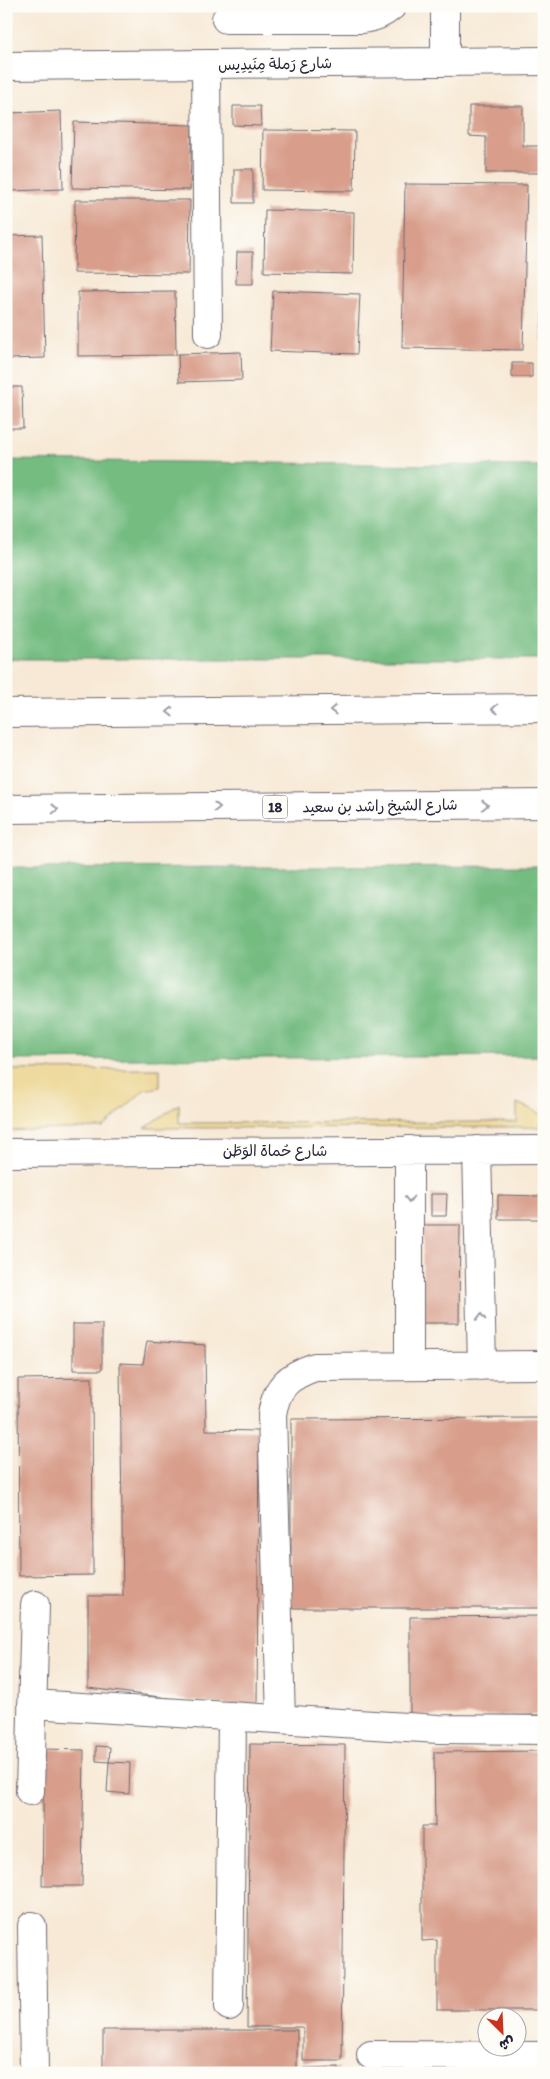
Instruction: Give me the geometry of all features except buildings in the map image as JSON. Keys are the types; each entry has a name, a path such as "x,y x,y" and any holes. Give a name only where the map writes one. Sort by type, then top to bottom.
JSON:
{"main road":[{"path":"226,19 362,19 373,18 384,13 392,6"},
{"path":"445,6 445,62"},
{"name":"شارع رَملة مِنَيدِيس","path":"6,66 544,61"},
{"path":"206,64 208,334"},
{"path":"6,713 544,708"},
{"name":"شارع الشيخ راشد بن سعيد","path":"6,809 544,804"},
{"path":"409,1150 409,1366"},
{"path":"477,1150 482,1366"},
{"name":"شارع حُماة الوَطَن","path":"6,1154 544,1150"},
{"path":"281,1719 272,1415 274,1402 287,1380 300,1372 315,1367 544,1365"},
{"path":"30,1791 34,1605"},
{"path":"32,1704 439,1729 544,1730"},
{"path":"229,2006 232,1716"},
{"path":"32,1926 34,2073"},
{"path":"371,2055 405,2064 544,2056"}],"green space":[{"path":"6,460 544,466 544,659 6,659"},
{"path":"544,866 544,1056 6,1060 6,868"}],"sand":[{"path":"160,1069 160,1087 144,1090 103,1128 6,1131 6,1070"},
{"path":"517,1103 544,1115 544,1127 145,1128 179,1104 179,1123 517,1122"}]}
